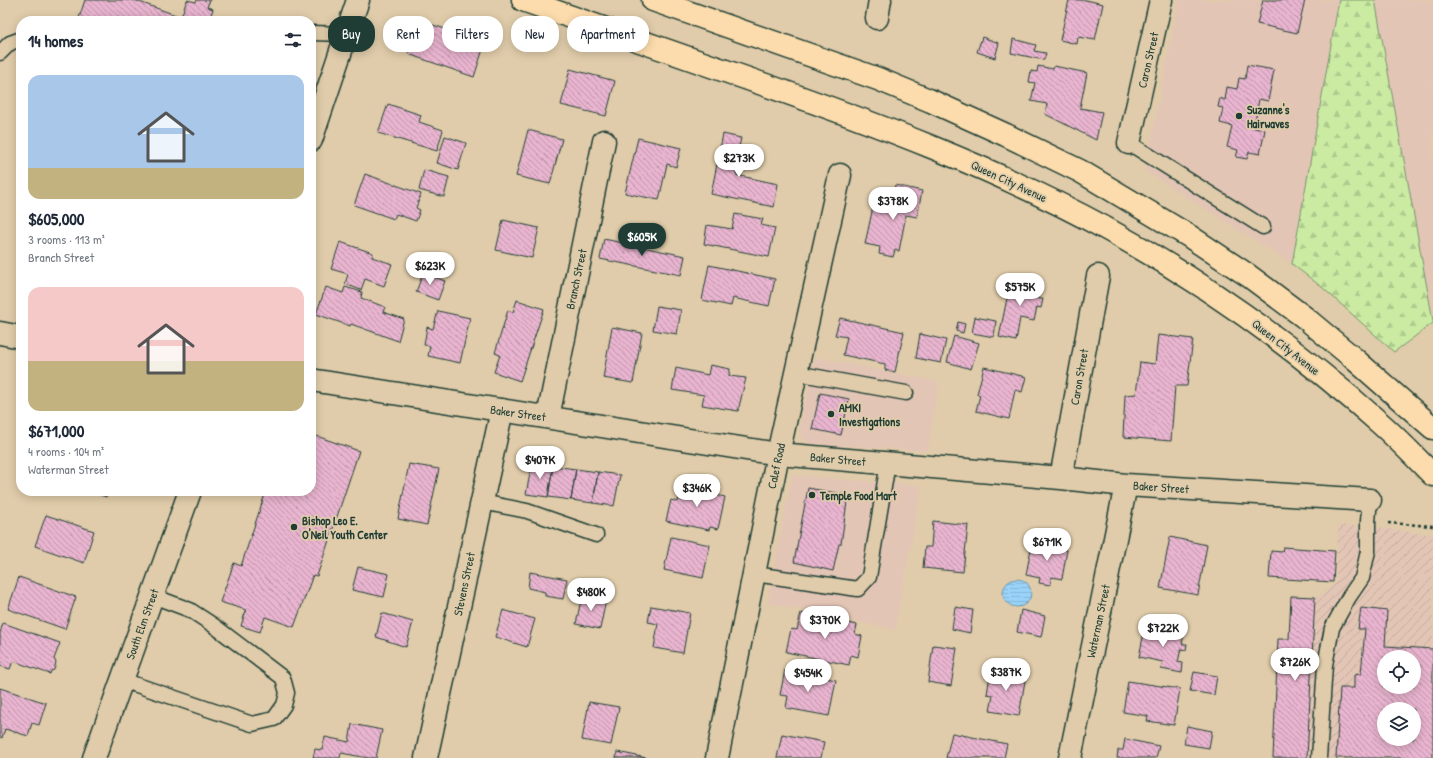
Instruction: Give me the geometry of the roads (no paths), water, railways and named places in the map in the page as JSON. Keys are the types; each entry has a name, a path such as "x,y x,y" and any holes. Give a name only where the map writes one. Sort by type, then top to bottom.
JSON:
{"main road":[{"name":"Queen City Avenue","path":"523,0 860,118 1021,185 1105,228 1189,277 1248,317 1316,370 1381,425 1433,475"},
{"path":"654,0 878,79 1006,135 1080,171 1189,236 1249,276 1304,317 1433,428"}],"street":[{"path":"353,16 358,0"},
{"name":"Caron Street","path":"1129,143 1161,0"},
{"path":"316,125 341,52"},
{"name":"Branch Street","path":"548,417 604,141"},
{"name":"Calef Road","path":"718,758 778,454 840,175"},
{"name":"Caron Street","path":"1061,478 1098,276"},
{"path":"0,333 16,336"},
{"name":"Baker Street","path":"316,381 778,454 1126,484 1369,511"},
{"name":"Stevens Street","path":"426,758 502,410"},
{"name":"Waterman Street","path":"1070,758 1126,484"},
{"name":"South Elm Street","path":"94,758 188,496"}],"lane":[{"path":"316,33 328,33"},
{"path":"0,53 10,42 16,40"},
{"path":"1129,143 1263,227"},
{"path":"796,373 906,394"},
{"path":"754,574 858,589 869,577 888,463"},
{"path":"482,502 527,511 596,535"},
{"path":"1319,758 1325,665 1332,628 1362,578 1368,551 1369,511"},
{"path":"122,680 252,724 274,719 284,705 287,693 283,678 213,625 190,610 153,596"}],"water":[{"path":"1017,579 1027,583 1031,593 1027,603 1017,607 1007,603 1003,593 1007,583"}],"place":[{"name":"Suzanne's Hairwaves","path":"1239,116"},
{"name":"AMKI Investigations","path":"831,414"},
{"name":"Temple Food Mart","path":"812,495"},
{"name":"Bishop Leo E. O'Neil Youth Center","path":"294,527"}]}
